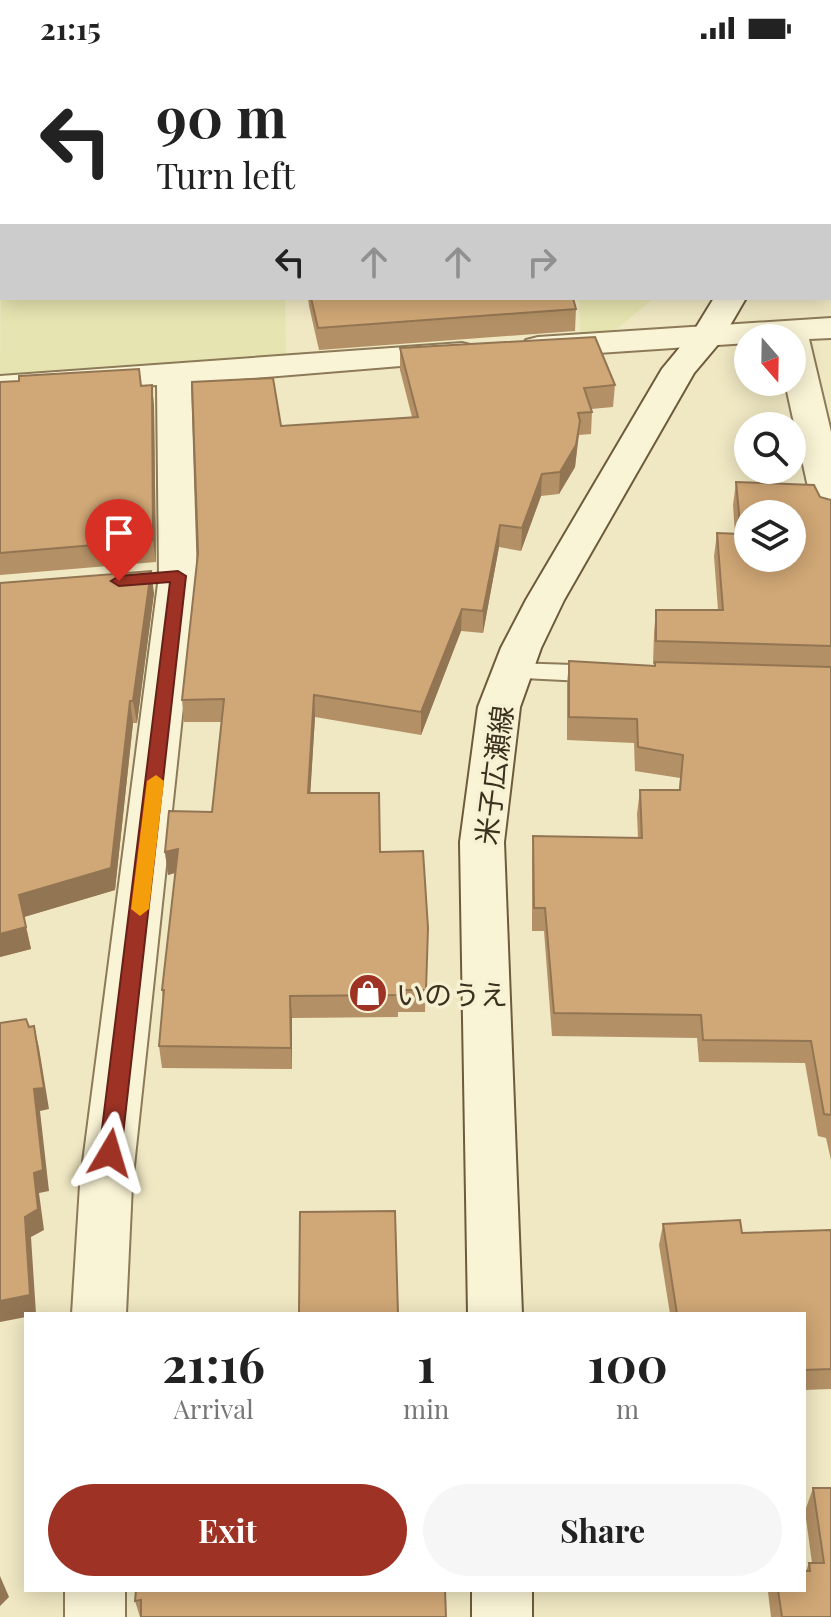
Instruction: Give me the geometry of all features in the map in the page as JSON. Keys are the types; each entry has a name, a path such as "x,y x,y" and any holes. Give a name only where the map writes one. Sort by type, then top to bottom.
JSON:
{"street":[{"name":"米子広瀬線","path":"495,1312 482,842 499,707 545,600 679,369 709,334 729,300"},
{"path":"806,330 831,328"},
{"path":"0,386 734,333"},
{"path":"99,1312 106,1185 163,577 174,375"},
{"path":"805,396 831,510"},
{"path":"95,1592 95,1617"},
{"path":"502,1592 502,1617"}],"lane":[{"path":"512,671 624,674"}],"shaded area":[{"path":"1,300 285,300 286,355 0,375"},
{"path":"578,300 652,300 611,334 581,336"}],"building":[{"path":"311,300 574,300 576,309 318,328"},
{"path":"595,337 615,385 584,388 592,412 578,413 580,421 576,445 560,472 542,474 522,528 500,525 483,611 462,609 421,712 314,695 308,793 379,793 380,852 423,851 428,928 426,990 398,990 397,995 290,996 291,1048 159,1046 178,849 165,852 169,811 212,812 224,699 182,700 198,553 192,382 273,378 281,426 418,417 400,348"},
{"path":"139,369 141,386 152,385 153,540 0,553 0,382 19,381 19,376"},
{"path":"736,484 814,485 820,497 831,500 831,646 656,641 656,610 723,610 717,533 734,534 734,572 806,572 806,500 738,500"},
{"path":"151,571 133,701 130,701 111,868 19,895 26,927 0,934 0,583"},
{"path":"569,661 655,666 655,662 831,667 831,1115 824,1114 811,1041 703,1040 701,1015 554,1013 545,908 534,908 533,836 642,838 640,790 680,790 683,755 638,747 637,719 569,717"},
{"path":"26,1019 29,1027 34,1026 44,1088 34,1089 43,1170 34,1173 38,1209 25,1217 30,1295 0,1301 0,1023"},
{"path":"395,1211 398,1312 299,1312 300,1212"},
{"path":"740,1220 742,1233 831,1230 831,1369 806,1370 806,1312 677,1312 663,1224"},
{"path":"813,1488 831,1488 831,1617 782,1617 778,1592 806,1592 809,1563 824,1563"},
{"path":"136,1592 445,1592 446,1617 141,1617 141,1600 135,1601"}],"slow traffic":[{"path":"140,909 156,781"}],"place":[{"name":"いのうえ","path":"368,993"}],"route":[{"path":"110,1153 178,576 119,581"}]}
